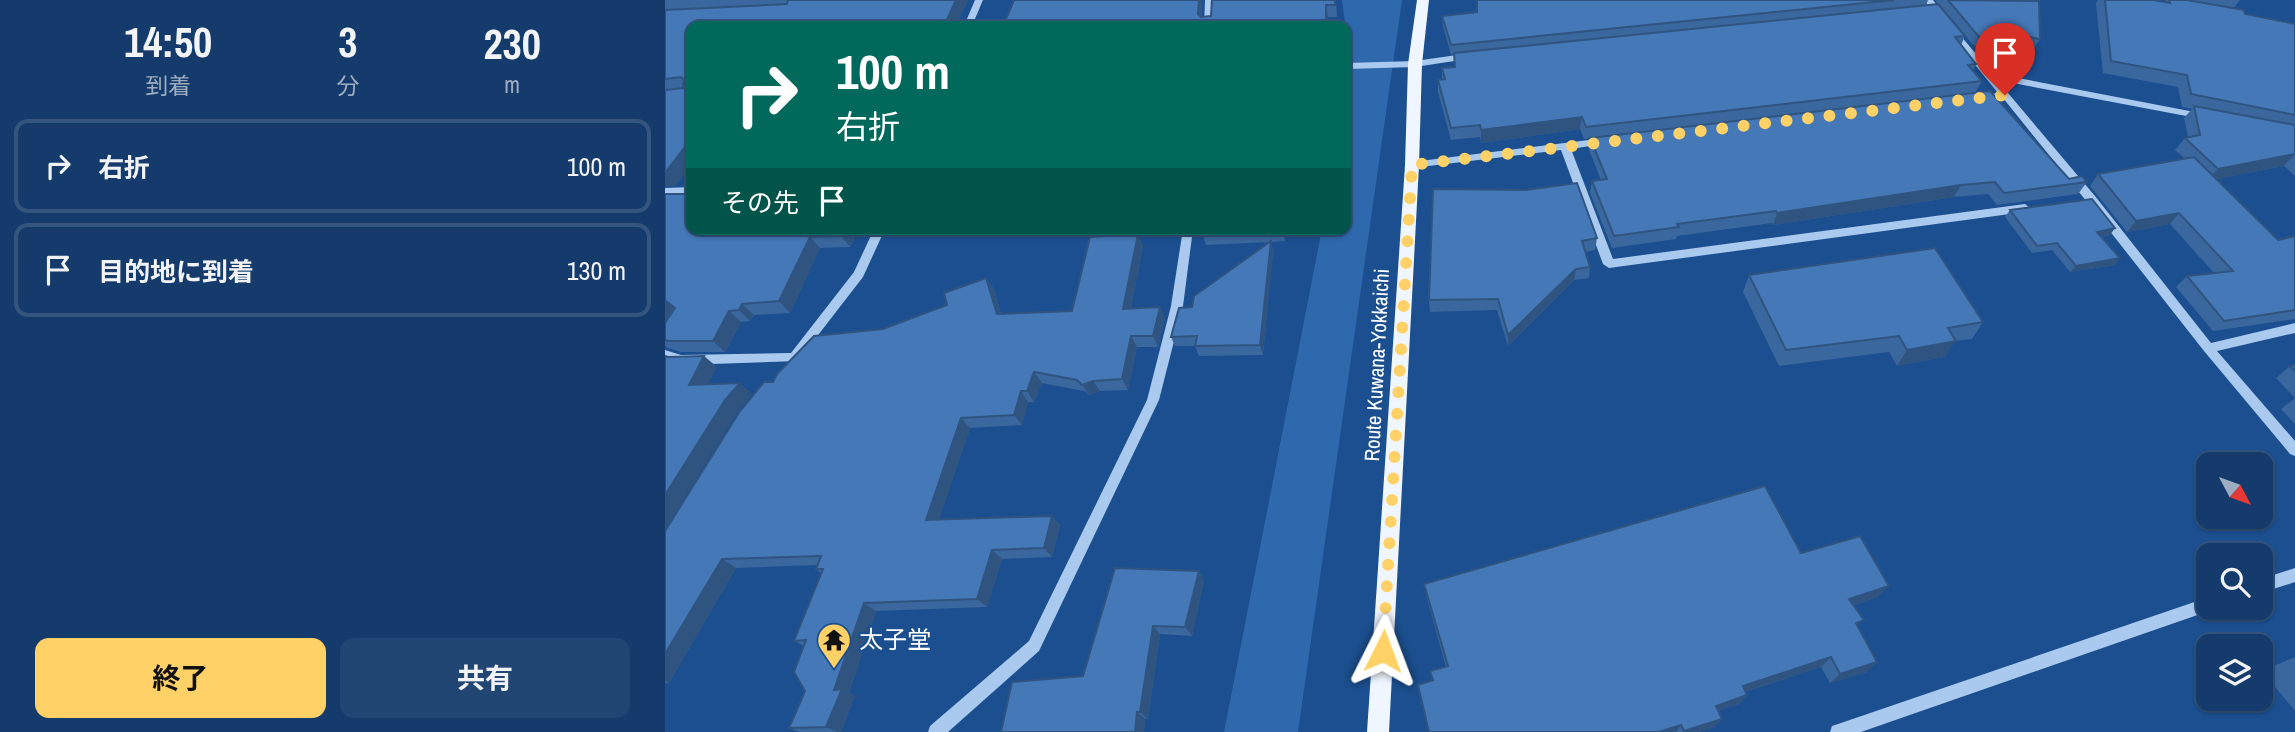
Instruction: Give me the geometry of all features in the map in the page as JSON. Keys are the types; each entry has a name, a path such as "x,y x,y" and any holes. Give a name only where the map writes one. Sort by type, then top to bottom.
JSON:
{"main road":[{"name":"Route Kuwana-Yokkaichi","path":"1378,732 1412,165 1415,64 1423,0"}],"street":[{"path":"970,21 979,0"},
{"path":"1208,21 1209,0"},
{"path":"1928,0 2208,348 2295,450"},
{"path":"1921,11 1935,10"},
{"path":"1351,66 1415,64 1478,55"},
{"path":"1988,75 2215,119"},
{"path":"1964,100 2005,95"},
{"path":"1412,165 1620,139"},
{"path":"1565,146 1609,264 2036,207"},
{"path":"665,192 686,191"},
{"path":"2077,201 2091,200"},
{"path":"665,355 681,360 790,363 859,274 877,235"},
{"path":"936,732 1034,646 1153,400 1177,306 1187,235"},
{"path":"2208,348 2295,328"},
{"path":"2273,582 2295,575"},
{"path":"1838,732 2196,608"}],"shaded area":[{"path":"1342,0 1402,0 1298,732 1224,732 1321,235 1351,235 1351,21 1345,21"}],"building":[{"path":"788,0 956,0 946,21 686,21 686,146 665,173 665,90 683,88 684,80 681,77 665,79 665,10 787,4"},
{"path":"1014,0 1199,0 1198,14 1201,17 1211,16 1212,0 1335,0 1335,5 1326,5 1326,21 1005,21"},
{"path":"1477,0 1894,0 1451,45 1442,16 1477,12"},
{"path":"1948,0 2039,1 2040,39 2009,33 1979,37"},
{"path":"2105,0 2153,0 2170,3 2169,0 2187,0 2244,10 2245,14 2295,24 2295,115 2191,94 2187,75 2111,61"},
{"path":"1938,4 1965,36 1955,37 1976,64 1968,65 1982,81 1586,127 1582,117 1481,130 1480,125 1451,128 1438,80 1445,79 1442,68 1455,67 1454,53"},
{"path":"1990,91 2069,179 2082,176 2087,182 2004,193 1995,182 1961,185 1777,213 1677,224 1679,227 1614,236 1592,181 1607,179 1590,138"},
{"path":"2194,106 2295,125 2295,154 2218,169 2185,138 2200,135"},
{"path":"2194,157 2278,240 2295,236 2295,310 2224,321 2187,276 2233,271 2179,213 2136,221 2098,174"},
{"path":"1577,183 1597,238 1582,241 1590,267 1576,269 1508,335 1498,299 1429,300 1433,189 1526,190"},
{"path":"665,194 686,194 686,235 841,235 810,237 779,301 742,304 739,310 729,311 713,341 665,340 665,323 675,308 665,302"},
{"path":"2092,199 2115,228 2097,232 2120,258 2076,266 2057,243 2037,246 2010,210"},
{"path":"1138,235 1123,309 1160,307 1153,336 1131,336 1122,379 1093,381 1082,385 1077,380 1034,372 1027,391 1021,391 1014,415 961,418 926,520 1052,516 1044,548 992,550 977,599 864,603 834,690 842,689 826,727 789,728 805,691 794,672 806,640 794,641 823,569 816,569 821,556 722,559 665,654 665,531 740,411 764,382 773,382 777,374 814,336 883,329 947,305 944,293 986,278 997,314 1072,311 1090,237"},
{"path":"1271,241 1260,345 1195,346 1197,336 1171,337 1179,308 1192,307 1194,296"},
{"path":"1935,248 1983,322 1948,328 1956,341 1907,350 1899,336 1786,350 1749,275"},
{"path":"665,356 704,356 689,385 740,383 725,400 665,495"},
{"path":"1765,486 1801,553 1860,536 1889,586 1849,599 1864,620 1856,623 1877,662 1840,674 1831,657 1743,686 1747,695 1716,706 1722,719 1684,731 1681,725 1659,732 1429,732 1418,685 1433,680 1430,671 1448,666 1424,584"},
{"path":"1115,568 1199,571 1185,627 1153,626 1135,732 1001,732 1012,682 1083,676"}],"place":[{"name":"太子堂","path":"834,670"}],"route":[{"path":"1383,651 1412,165 2005,95"}]}
